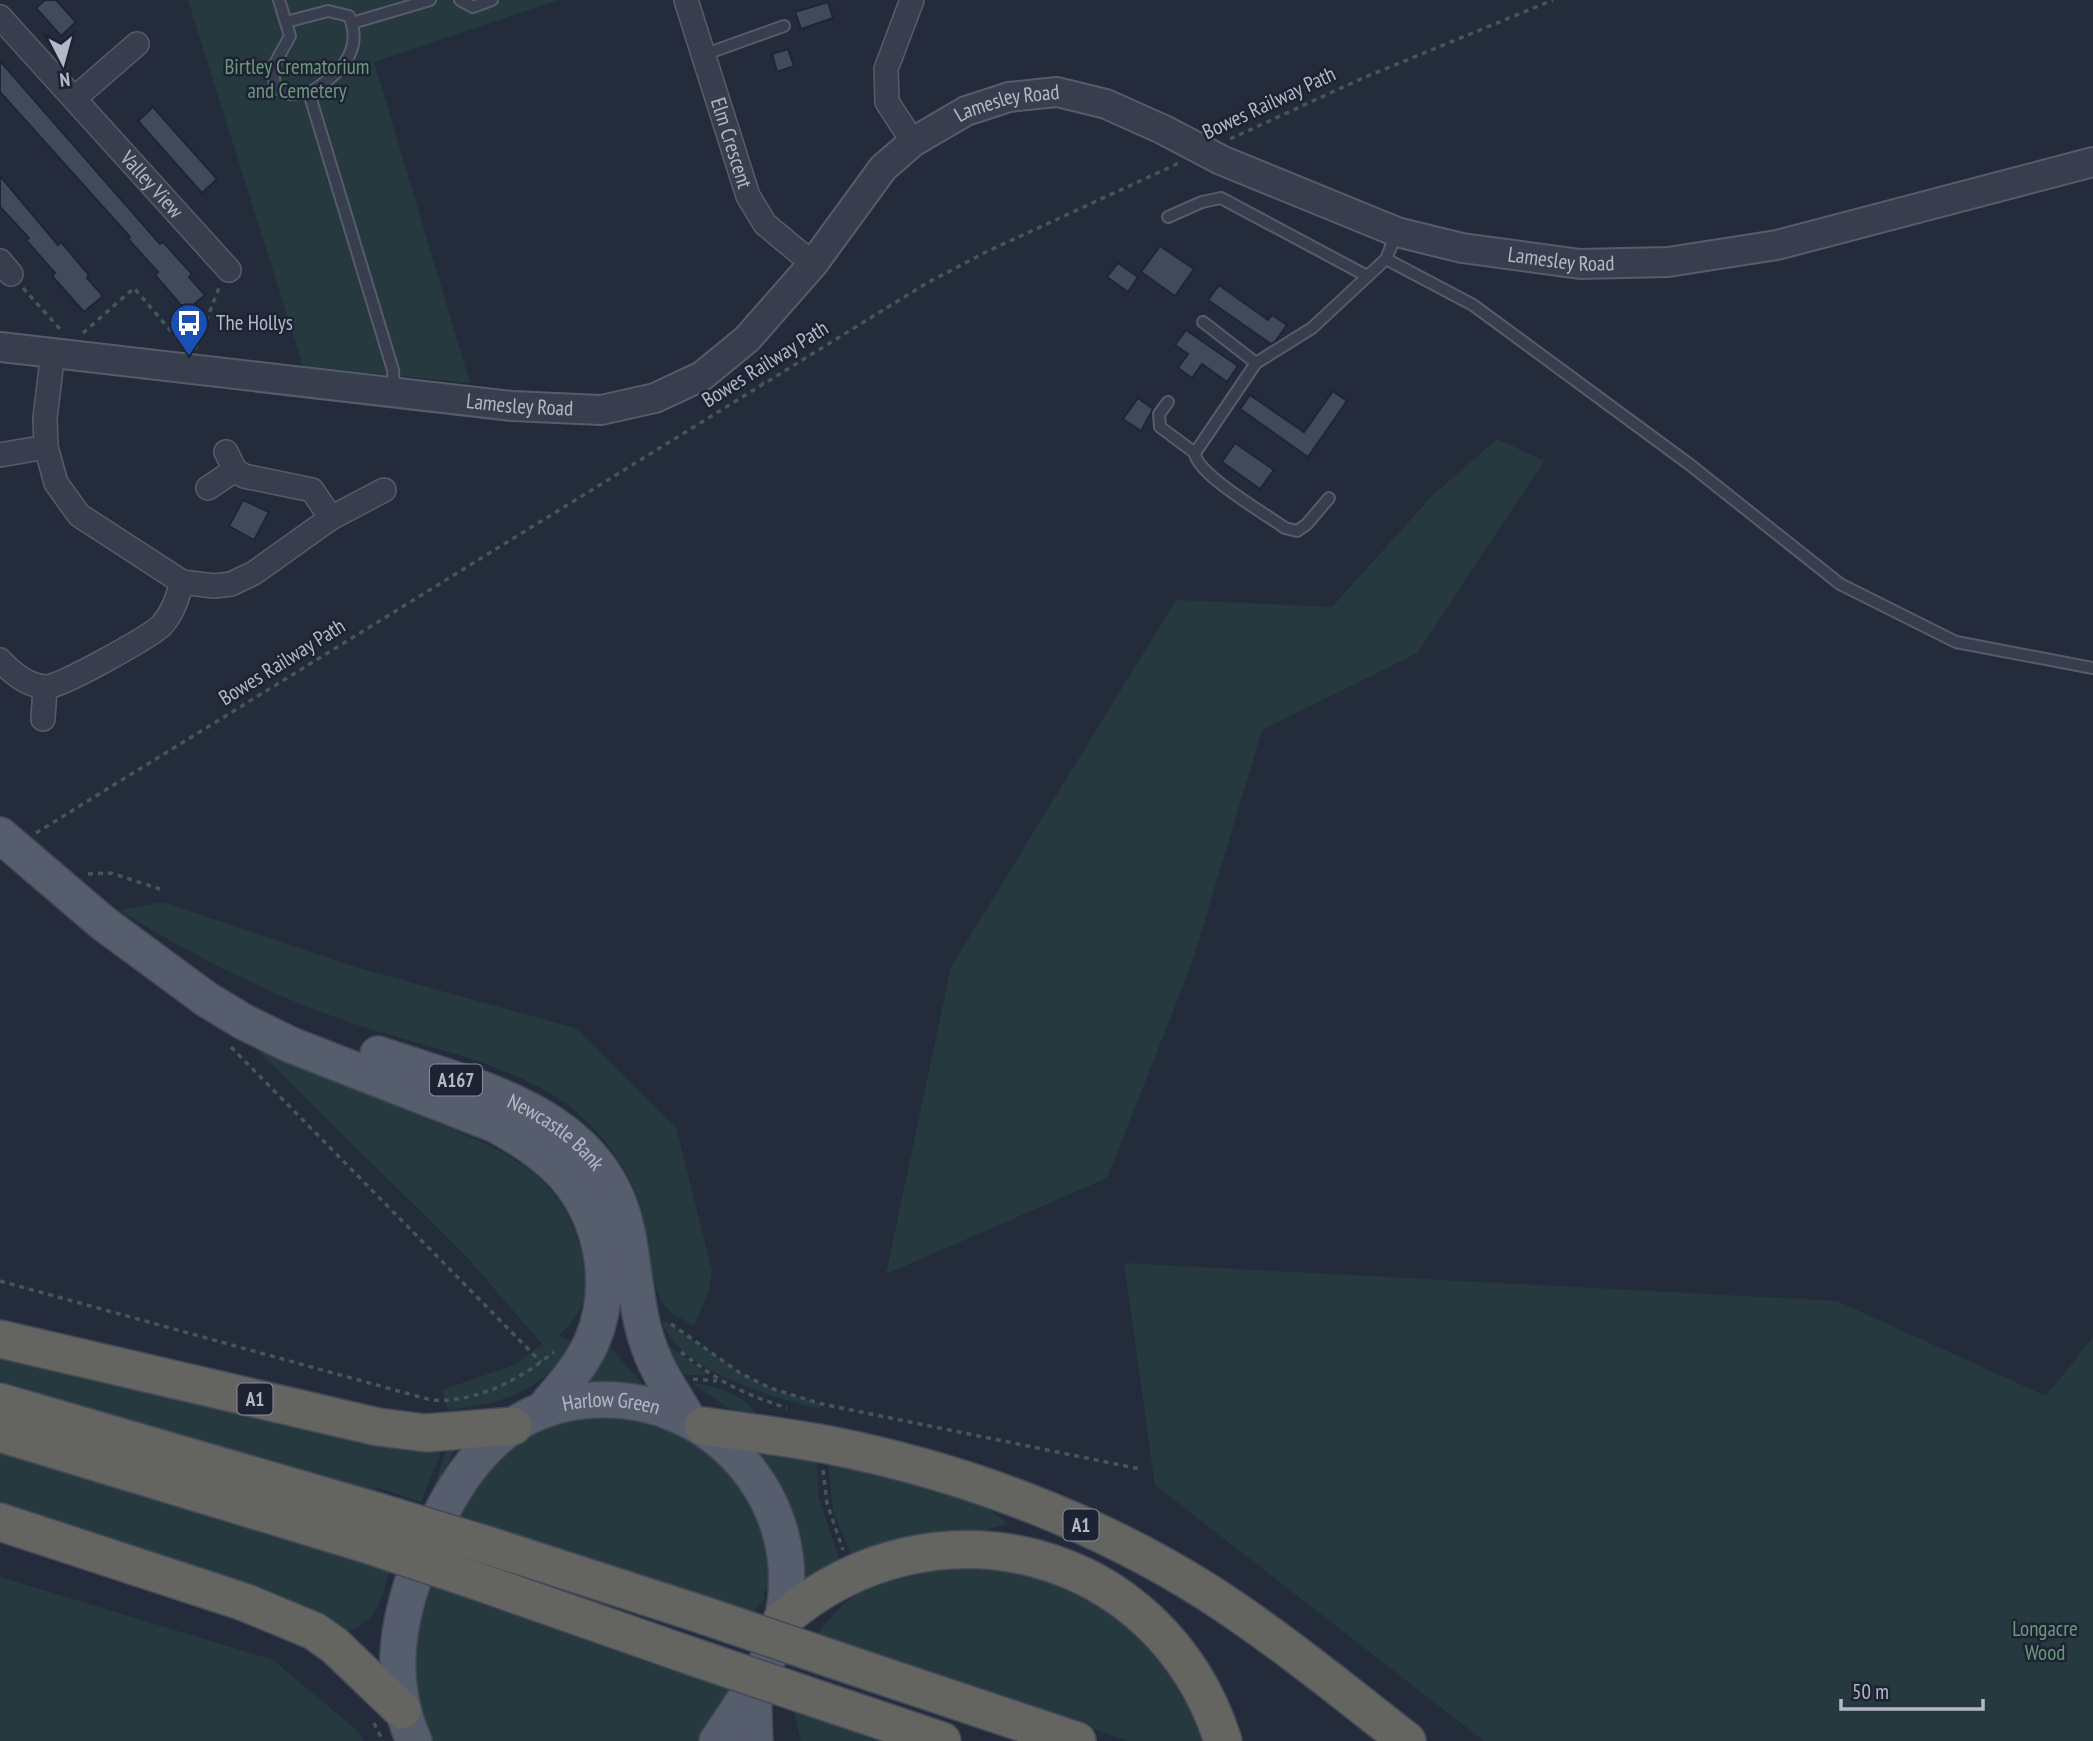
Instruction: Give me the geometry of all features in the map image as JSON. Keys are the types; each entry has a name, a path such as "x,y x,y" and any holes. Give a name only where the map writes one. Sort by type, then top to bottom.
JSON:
{"highway":[{"name":"A1","path":"0,1339 378,1427 425,1433 528,1418"},
{"path":"0,1402 369,1527 477,1581 942,1741"},
{"name":"A1","path":"695,1422 875,1455 967,1481 1088,1528 1207,1592 1316,1670 1407,1741"},
{"path":"0,1433 369,1527 490,1546 1077,1741"},
{"path":"0,1522 244,1602 314,1631 334,1645 408,1725"},
{"name":"A1","path":"782,1620 834,1582 871,1565 915,1554 978,1550 1044,1561 1104,1588 1156,1628 1196,1679 1223,1741"}],"main road":[{"name":"Newcastle Bank","path":"0,835 63,891 143,953 244,1022 291,1045 496,1125 527,1143 565,1176 590,1216 604,1272 605,1294 587,1350 528,1418"},
{"name":"Newcastle Bank","path":"143,953 299,1025 507,1098 554,1123 590,1156 619,1201 649,1347 695,1422"},
{"name":"Harlow Green","path":"408,1725 397,1658 399,1629 425,1547 458,1482 474,1460 528,1418 583,1401 606,1399 646,1404 695,1422 747,1468 771,1506 783,1551 782,1620 753,1686 717,1741"},
{"name":"A167","path":"753,1686 755,1741"}],"street":[{"name":"Elm Crescent","path":"686,0 748,196 765,224 813,264"},
{"path":"912,0 886,69 887,102 913,142"},
{"name":"Valley View","path":"0,17 229,270"},
{"path":"75,98 137,44"},
{"name":"Lamesley Road","path":"0,346 65,349 512,406 601,410 655,398 702,376 730,353 813,264 883,168 913,142 966,111 1009,97 1056,92 1106,104 1164,130 1223,150 1397,232 1462,248 1580,264 1668,262 1777,245 2093,162"},
{"path":"65,349 45,418 46,447 56,483 79,515 182,582 214,586 231,584 254,573 331,518 384,490"},
{"path":"0,454 46,447"},
{"path":"208,488 231,461 253,479 303,486 312,490 331,518"},
{"path":"0,660 14,674 44,687 67,681 160,627 176,606 182,582"},
{"path":"43,719 44,687"}],"lane":[{"path":"279,0 290,36 273,67 275,87 289,94 309,93 346,65 355,29 349,16 328,11 286,22"},
{"path":"352,23 430,0"},
{"path":"460,0 473,7 492,0"},
{"path":"703,55 784,26"},
{"path":"309,93 393,370 394,393"},
{"path":"1168,217 1202,202 1221,198 1367,276"},
{"path":"1329,499 1307,524 1297,531 1285,528 1211,476 1195,459 1195,453 1255,363 1307,332 1386,259 1397,232"},
{"path":"1386,259 1473,304 1689,464 1840,584 1956,642 2093,668"},
{"path":"1203,323 1255,363"},
{"path":"1168,402 1159,414 1160,427 1195,453"}],"path":[{"name":"Bowes Railway Path","path":"1223,150 1363,78 1553,0"},
{"name":"Bowes Railway Path","path":"35,834 928,283 986,252 1187,159"},
{"path":"6,267 65,336 65,349"},
{"path":"65,349 134,288 193,352 229,270"},
{"path":"63,891 75,881 97,872 111,873 160,889"},
{"path":"0,1280 411,1396 443,1401 464,1398 502,1385 541,1362 221,1037"},
{"path":"639,1305 740,1373 770,1388 822,1404 1140,1469"},
{"path":"689,1379 717,1381 741,1393 793,1410"},
{"path":"823,1461 827,1503 845,1555"}],"green space":[{"name":"Birtley Crematorium and Cemetery","path":"188,0 558,0 374,62 470,383 303,366"},
{"path":"1497,439 1544,461 1417,653 1262,730 1192,963 1107,1178 886,1274 951,967 1176,600 1332,607 1432,496"},
{"path":"163,902 352,966 575,1028 676,1127 712,1271 708,1293 694,1325 673,1314 663,1302 653,1276 643,1214 634,1188 613,1152 575,1111 551,1094 494,1067 343,1020 256,985 173,942 119,910"},
{"path":"253,1046 496,1149 528,1169 550,1189 573,1227 583,1260 586,1283 579,1310 559,1336 573,1343 549,1373 535,1384 503,1399 448,1410 442,1390 514,1365 542,1344 466,1256"},
{"name":"Longacre Wood","path":"1124,1263 1837,1301 2046,1396 2093,1337 2093,1741 1484,1741 1155,1485"},
{"path":"662,1322 667,1322 740,1373 770,1388 822,1404 820,1409 754,1389 708,1368 672,1340"},
{"path":"665,1342 707,1375 684,1375"},
{"path":"608,1345 648,1390 574,1386"},
{"path":"0,1351 439,1446 440,1455 421,1502 376,1487 373,1494 0,1381"},
{"path":"692,1383 728,1392 745,1402 757,1415 727,1407"},
{"path":"599,1411 694,1434 748,1488 770,1552 770,1588 764,1591 764,1600 752,1614 458,1515 485,1465 524,1434"},
{"path":"457,1446 436,1488 434,1487 447,1447"},
{"path":"0,1447 390,1570 377,1608 366,1621 346,1632 0,1515"},
{"path":"751,1447 816,1457 819,1499 839,1558 803,1585"},
{"path":"828,1459 948,1490 971,1499 1008,1524 985,1530 918,1534 851,1554 833,1511"},
{"path":"965,1567 1029,1577 1058,1586 1086,1598 1111,1614 1156,1656 1176,1683 1203,1741 1129,1741 817,1635 849,1600 882,1581 919,1572"},
{"path":"0,1577 273,1660 359,1732 364,1741 0,1741"},
{"path":"428,1584 731,1689 700,1741 432,1741 415,1701 412,1663"},
{"path":"794,1711 879,1741 801,1741"}],"building":[{"path":"45,0 56,0 76,22 61,36 36,8"},
{"path":"828,2 833,18 801,29 795,12"},
{"path":"788,49 794,66 777,72 772,54"},
{"path":"0,61 160,244 163,242 192,274 189,277 205,295 186,311 155,275 158,272 128,239 130,237 0,92"},
{"path":"153,107 217,179 202,193 138,121"},
{"path":"0,176 58,245 61,242 103,296 84,312 52,276 55,273 26,240 29,238 0,207"},
{"path":"1160,246 1194,269 1175,296 1141,272"},
{"path":"1118,263 1138,277 1128,292 1107,277"},
{"path":"1219,285 1268,320 1272,315 1287,325 1275,342 1271,344 1208,300"},
{"path":"1186,330 1238,366 1227,382 1202,364 1192,378 1178,368 1188,354 1175,345"},
{"path":"1333,391 1347,401 1308,457 1240,409 1250,395 1304,432"},
{"path":"1138,398 1153,409 1141,431 1123,419"},
{"path":"1235,443 1274,470 1260,489 1222,462"},
{"path":"243,500 269,512 254,540 229,526"}],"place":[{"name":"The Hollys","path":"189,357"}]}
